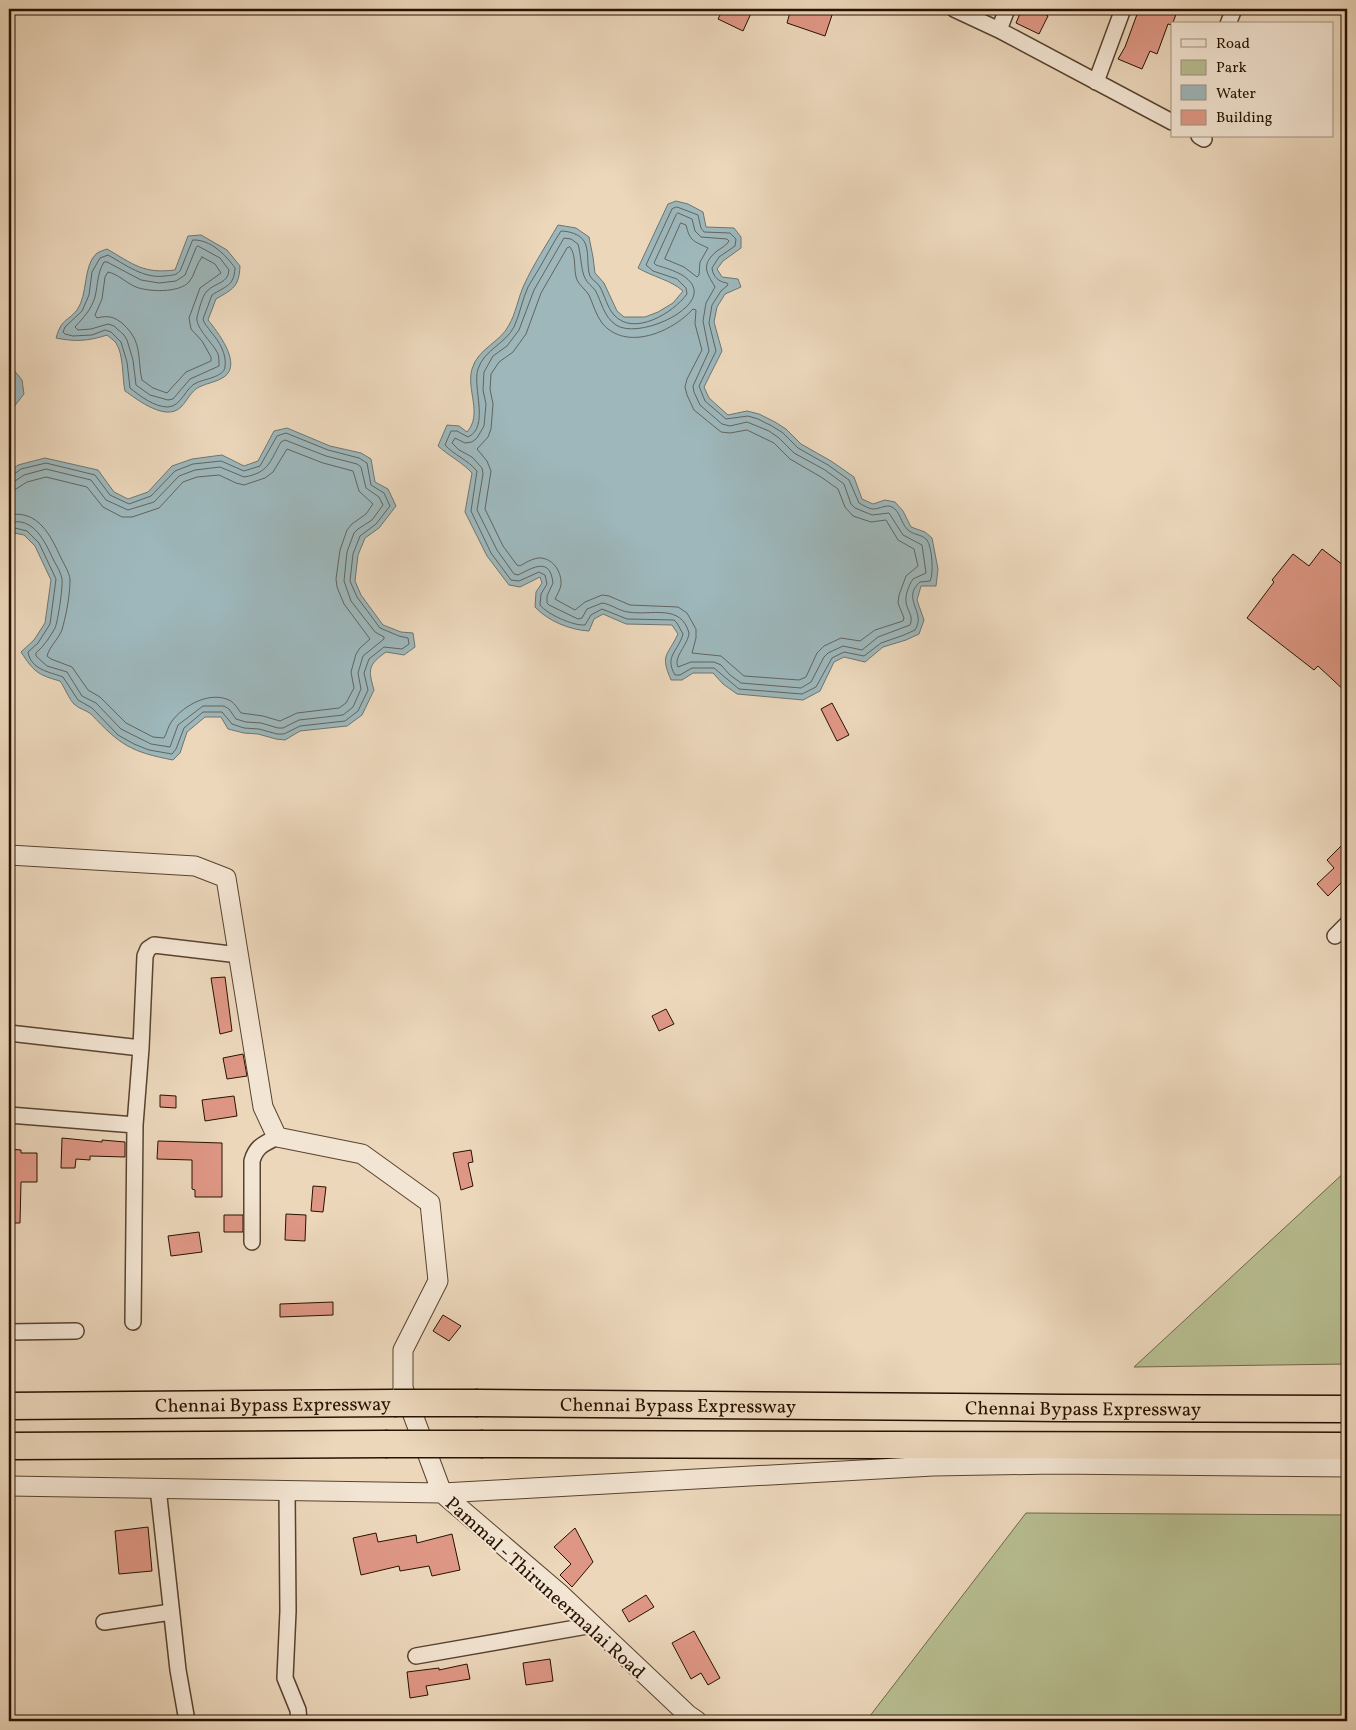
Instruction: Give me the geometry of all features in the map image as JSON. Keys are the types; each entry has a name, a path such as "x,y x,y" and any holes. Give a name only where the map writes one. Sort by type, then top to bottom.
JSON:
{"highway":[{"name":"Chennai Bypass Expressway","path":"9,1406 478,1403 1347,1409"},
{"name":"Chennai Bypass Expressway","path":"9,1446 483,1444 935,1456 1059,1455 1347,1446"}],"street":[{"path":"954,9 999,30 1171,121"},
{"path":"999,30 1007,9"},
{"path":"1096,82 1123,9"},
{"path":"1229,22 1234,9"},
{"path":"9,856 195,866 226,878 263,1107 277,1137 254,1152 252,1160 252,1242"},
{"path":"1335,936 1347,924"},
{"path":"133,1322 135,1125 145,956 148,949 154,945 239,955"},
{"path":"9,1033 141,1048"},
{"path":"9,1115 135,1125"},
{"name":"Pammal - Thiruneermalai Road","path":"277,1137 362,1154 430,1203 438,1281 403,1350 404,1388 442,1493 558,1593 697,1721"},
{"path":"9,1332 76,1331"},
{"path":"1059,1455 1347,1467"},
{"path":"9,1486 442,1493 935,1456"},
{"path":"158,1488 178,1670 187,1721"},
{"path":"287,1491 288,1611 285,1678 298,1710 299,1721"},
{"path":"104,1622 171,1612"},
{"path":"416,1656 593,1625"}],"green space":[{"path":"1347,1170 1347,1364 1134,1367"},
{"path":"1026,1513 1347,1515 1347,1721 866,1721"}],"water":[{"path":"676,201 688,204 703,212 706,227 734,228 741,237 741,248 723,261 717,269 722,277 738,279 741,287 725,294 717,307 714,322 722,351 704,387 709,398 728,415 747,411 759,414 775,422 786,429 801,444 854,477 862,499 873,504 885,500 895,502 903,511 911,527 925,532 932,538 938,569 936,586 921,586 917,600 924,620 919,634 883,647 865,662 844,657 834,662 820,691 803,700 737,694 723,684 713,673 693,673 682,680 671,680 665,660 678,634 672,625 626,624 603,614 594,619 589,631 567,627 546,617 535,607 536,592 542,583 540,577 520,587 509,585 487,556 465,512 472,473 438,446 447,425 459,426 467,432 472,425 474,410 471,377 475,362 509,325 528,277 558,225 576,228 589,237 595,273 604,283 617,311 624,317 645,317 673,303 683,291 673,284 638,268 668,204"},
{"path":"201,235 227,250 240,266 238,279 234,287 216,299 208,320 227,348 231,364 229,371 224,377 196,389 181,407 175,411 160,411 144,404 125,391 119,348 107,335 82,340 56,338 62,324 77,310 80,304 89,266 97,253 107,249 139,267 155,271 175,270 188,236"},
{"path":"9,364 22,380 24,394 9,413"},
{"path":"287,428 330,446 361,453 371,459 375,482 388,489 396,506 379,528 365,538 358,555 355,581 361,595 383,625 401,632 413,633 415,647 404,655 386,652 376,660 370,672 374,690 362,715 347,726 300,731 285,740 228,729 221,717 205,717 187,732 180,753 173,760 147,754 127,746 110,733 91,714 76,706 60,681 37,672 21,652 34,640 45,623 51,580 35,546 24,535 14,533 9,537 9,472 18,465 45,458 98,470 114,492 128,499 148,492 172,466 192,459 222,455 244,466 258,461 274,431"}],"building":[{"path":"723,9 753,9 743,31 718,19"},
{"path":"791,9 834,9 825,36 787,23"},
{"path":"1022,9 1049,9 1046,15 1048,16 1039,34 1016,23"},
{"path":"1139,9 1178,9 1173,22 1171,22 1171,25 1168,24 1157,54 1150,51 1142,69 1118,59 1125,47"},
{"path":"1322,549 1347,568 1347,693 1318,666 1314,670 1247,618 1274,582 1272,580 1293,554 1309,566"},
{"path":"832,703 849,735 837,741 821,709"},
{"path":"1347,840 1347,881 1345,879 1328,896 1317,884 1334,868 1327,860"},
{"path":"225,977 232,1031 220,1034 211,978"},
{"path":"666,1009 674,1024 659,1031 652,1016"},
{"path":"243,1054 247,1076 227,1079 223,1058"},
{"path":"160,1095 176,1096 176,1108 160,1107"},
{"path":"234,1096 237,1116 205,1121 202,1100"},
{"path":"62,1138 125,1142 125,1157 90,1156 90,1160 76,1159 75,1168 61,1168"},
{"path":"158,1141 222,1143 222,1197 195,1197 195,1190 192,1189 192,1160 157,1159"},
{"path":"9,1149 21,1150 21,1153 37,1153 37,1182 21,1182 20,1223 9,1223"},
{"path":"471,1150 473,1162 468,1163 473,1186 461,1190 453,1153"},
{"path":"313,1186 326,1187 323,1212 311,1211"},
{"path":"286,1214 306,1215 305,1241 285,1240"},
{"path":"224,1215 243,1215 243,1232 224,1232"},
{"path":"199,1232 202,1252 171,1256 168,1236"},
{"path":"333,1302 333,1315 280,1317 280,1304"},
{"path":"443,1315 461,1326 449,1341 433,1331"},
{"path":"148,1527 152,1571 119,1574 115,1531"},
{"path":"575,1528 593,1562 572,1587 560,1575 571,1564 554,1547"},
{"path":"376,1533 378,1542 416,1535 417,1543 452,1534 460,1570 432,1576 429,1566 400,1571 399,1566 361,1575 353,1538"},
{"path":"646,1595 654,1607 629,1622 622,1610"},
{"path":"694,1631 720,1678 708,1685 701,1673 691,1679 672,1643"},
{"path":"550,1659 553,1681 526,1685 523,1663"},
{"path":"467,1664 470,1679 426,1686 428,1695 410,1698 407,1672 439,1668 439,1670"}]}
